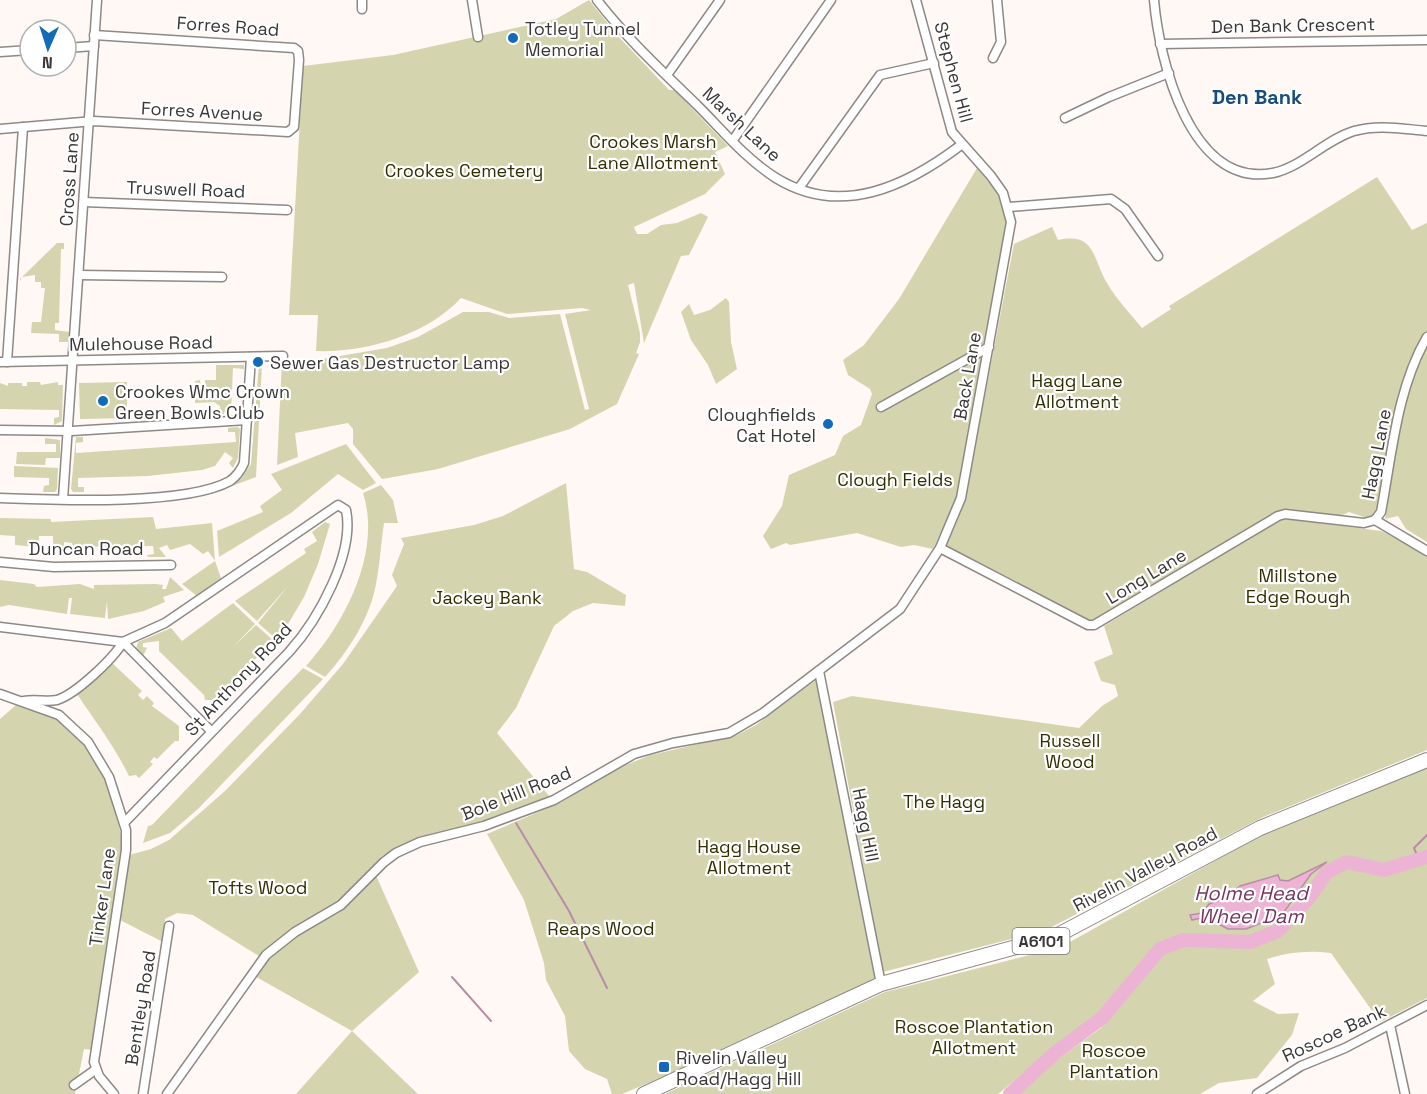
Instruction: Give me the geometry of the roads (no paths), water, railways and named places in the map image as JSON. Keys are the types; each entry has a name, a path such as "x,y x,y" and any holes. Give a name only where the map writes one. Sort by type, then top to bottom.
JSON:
{"main road":[{"name":"Rivelin Valley Road","path":"644,1094 881,984 1056,936 1260,828 1427,760"}],"street":[{"name":"Cross Lane","path":"63,499 97,0"},
{"path":"472,0 478,37"},
{"name":"Marsh Lane","path":"597,0 626,34 732,140 775,178 799,188 841,196 892,187 931,168 961,145"},
{"path":"667,75 720,0"},
{"path":"732,140 831,0"},
{"name":"Stephen Hill","path":"916,0 952,132 961,145 991,176 1009,207"},
{"path":"993,58 1001,42 998,0"},
{"path":"1154,0 1160,44 1187,122 1221,161 1246,173 1260,174 1284,169 1353,132 1386,127 1427,131"},
{"name":"Forres Road","path":"94,35 294,48 298,51 299,60 296,110"},
{"name":"Den Bank Crescent","path":"1160,44 1427,40"},
{"path":"78,47 94,46"},
{"path":"0,52 18,51"},
{"path":"799,188 880,75 934,63"},
{"path":"1065,118 1109,97 1169,73"},
{"name":"Forres Avenue","path":"89,121 288,132 294,128 296,110"},
{"path":"0,129 89,121"},
{"path":"3,362 23,127"},
{"path":"1009,207 1111,199 1125,209 1158,256"},
{"name":"Truswell Road","path":"84,202 287,210"},
{"name":"Back Lane","path":"940,548 961,498 1010,235 1009,207"},
{"path":"80,275 222,277"},
{"name":"Hagg Lane","path":"1427,337 1413,366 1400,413 1381,512 1375,520 1427,551"},
{"path":"881,407 989,347"},
{"name":"Mulehouse Road","path":"3,362 283,356"},
{"path":"0,498 63,499 155,496 207,489 229,482 243,466 251,357"},
{"path":"0,430 68,431 247,420"},
{"name":"St Anthony Road","path":"123,642 152,630 338,505 346,510 347,538 341,560 308,628 124,823"},
{"name":"Long Lane","path":"940,548 1088,625 1094,625 1278,516 1285,514 1364,523 1375,520"},
{"name":"Bole Hill Road","path":"166,1094 266,955 295,932 341,905 396,853 420,843 484,826 555,800 634,754 673,743 729,733 763,713 900,609 940,548"},
{"name":"Duncan Road","path":"0,562 54,567 171,564"},
{"path":"0,627 123,642 212,731"},
{"path":"0,694 24,701 55,700 70,693 103,666 123,642"},
{"name":"Hagg Hill","path":"819,671 881,984"},
{"name":"Tinker Lane","path":"24,701 59,715 88,742 107,771 124,823 126,850 95,1051 95,1070"},
{"name":"Bentley Road","path":"143,1094 169,926"},
{"name":"Roscoe Bank","path":"1257,1094 1300,1066 1345,1048 1427,1005"},
{"path":"1390,1025 1405,1094"},
{"path":"74,1085 95,1070 114,1094"}],"water":[{"name":"Holme Head Wheel Dam","path":"1327,862 1311,874 1282,915 1246,929 1228,929 1205,917 1192,920 1190,915 1202,913 1209,904 1228,897 1240,886 1278,875 1280,880 1288,881"}],"waterway":[{"path":"516,823 569,911 607,988"},
{"path":"1419,860 1414,848 1427,835"},
{"path":"1010,1094 1055,1053 1102,1018 1160,949 1183,940 1250,942 1278,931 1308,899 1327,872 1347,862 1384,870 1427,857"},
{"path":"452,977 491,1021"}],"place":[{"name":"Totley Tunnel Memorial","path":"513,38"},
{"name":"Sewer Gas Destructor Lamp","path":"258,362"},
{"name":"Crookes Wmc Crown Green Bowls Club","path":"103,401"},
{"name":"Cloughfields Cat Hotel","path":"828,424"},
{"name":"Rivelin Valley Road/Hagg Hill","path":"664,1067"}],"district":[{"name":"Den Bank","path":"1257,97"}],"park label":[{"name":"Crookes Marsh Lane Allotment","path":"653,151"},
{"name":"Crookes Cemetery","path":"464,170"},
{"name":"Hagg Lane Allotment","path":"1077,390"},
{"name":"Clough Fields","path":"895,479"},
{"name":"Millstone Edge Rough","path":"1298,585"},
{"name":"Jackey Bank","path":"487,597"},
{"name":"Russell Wood","path":"1070,750"},
{"name":"The Hagg","path":"944,801"},
{"name":"Hagg House Allotment","path":"749,856"},
{"name":"Tofts Wood","path":"258,887"},
{"name":"Reaps Wood","path":"601,928"},
{"name":"Roscoe Plantation Allotment","path":"974,1036"},
{"name":"Roscoe Plantation","path":"1114,1060"}]}
